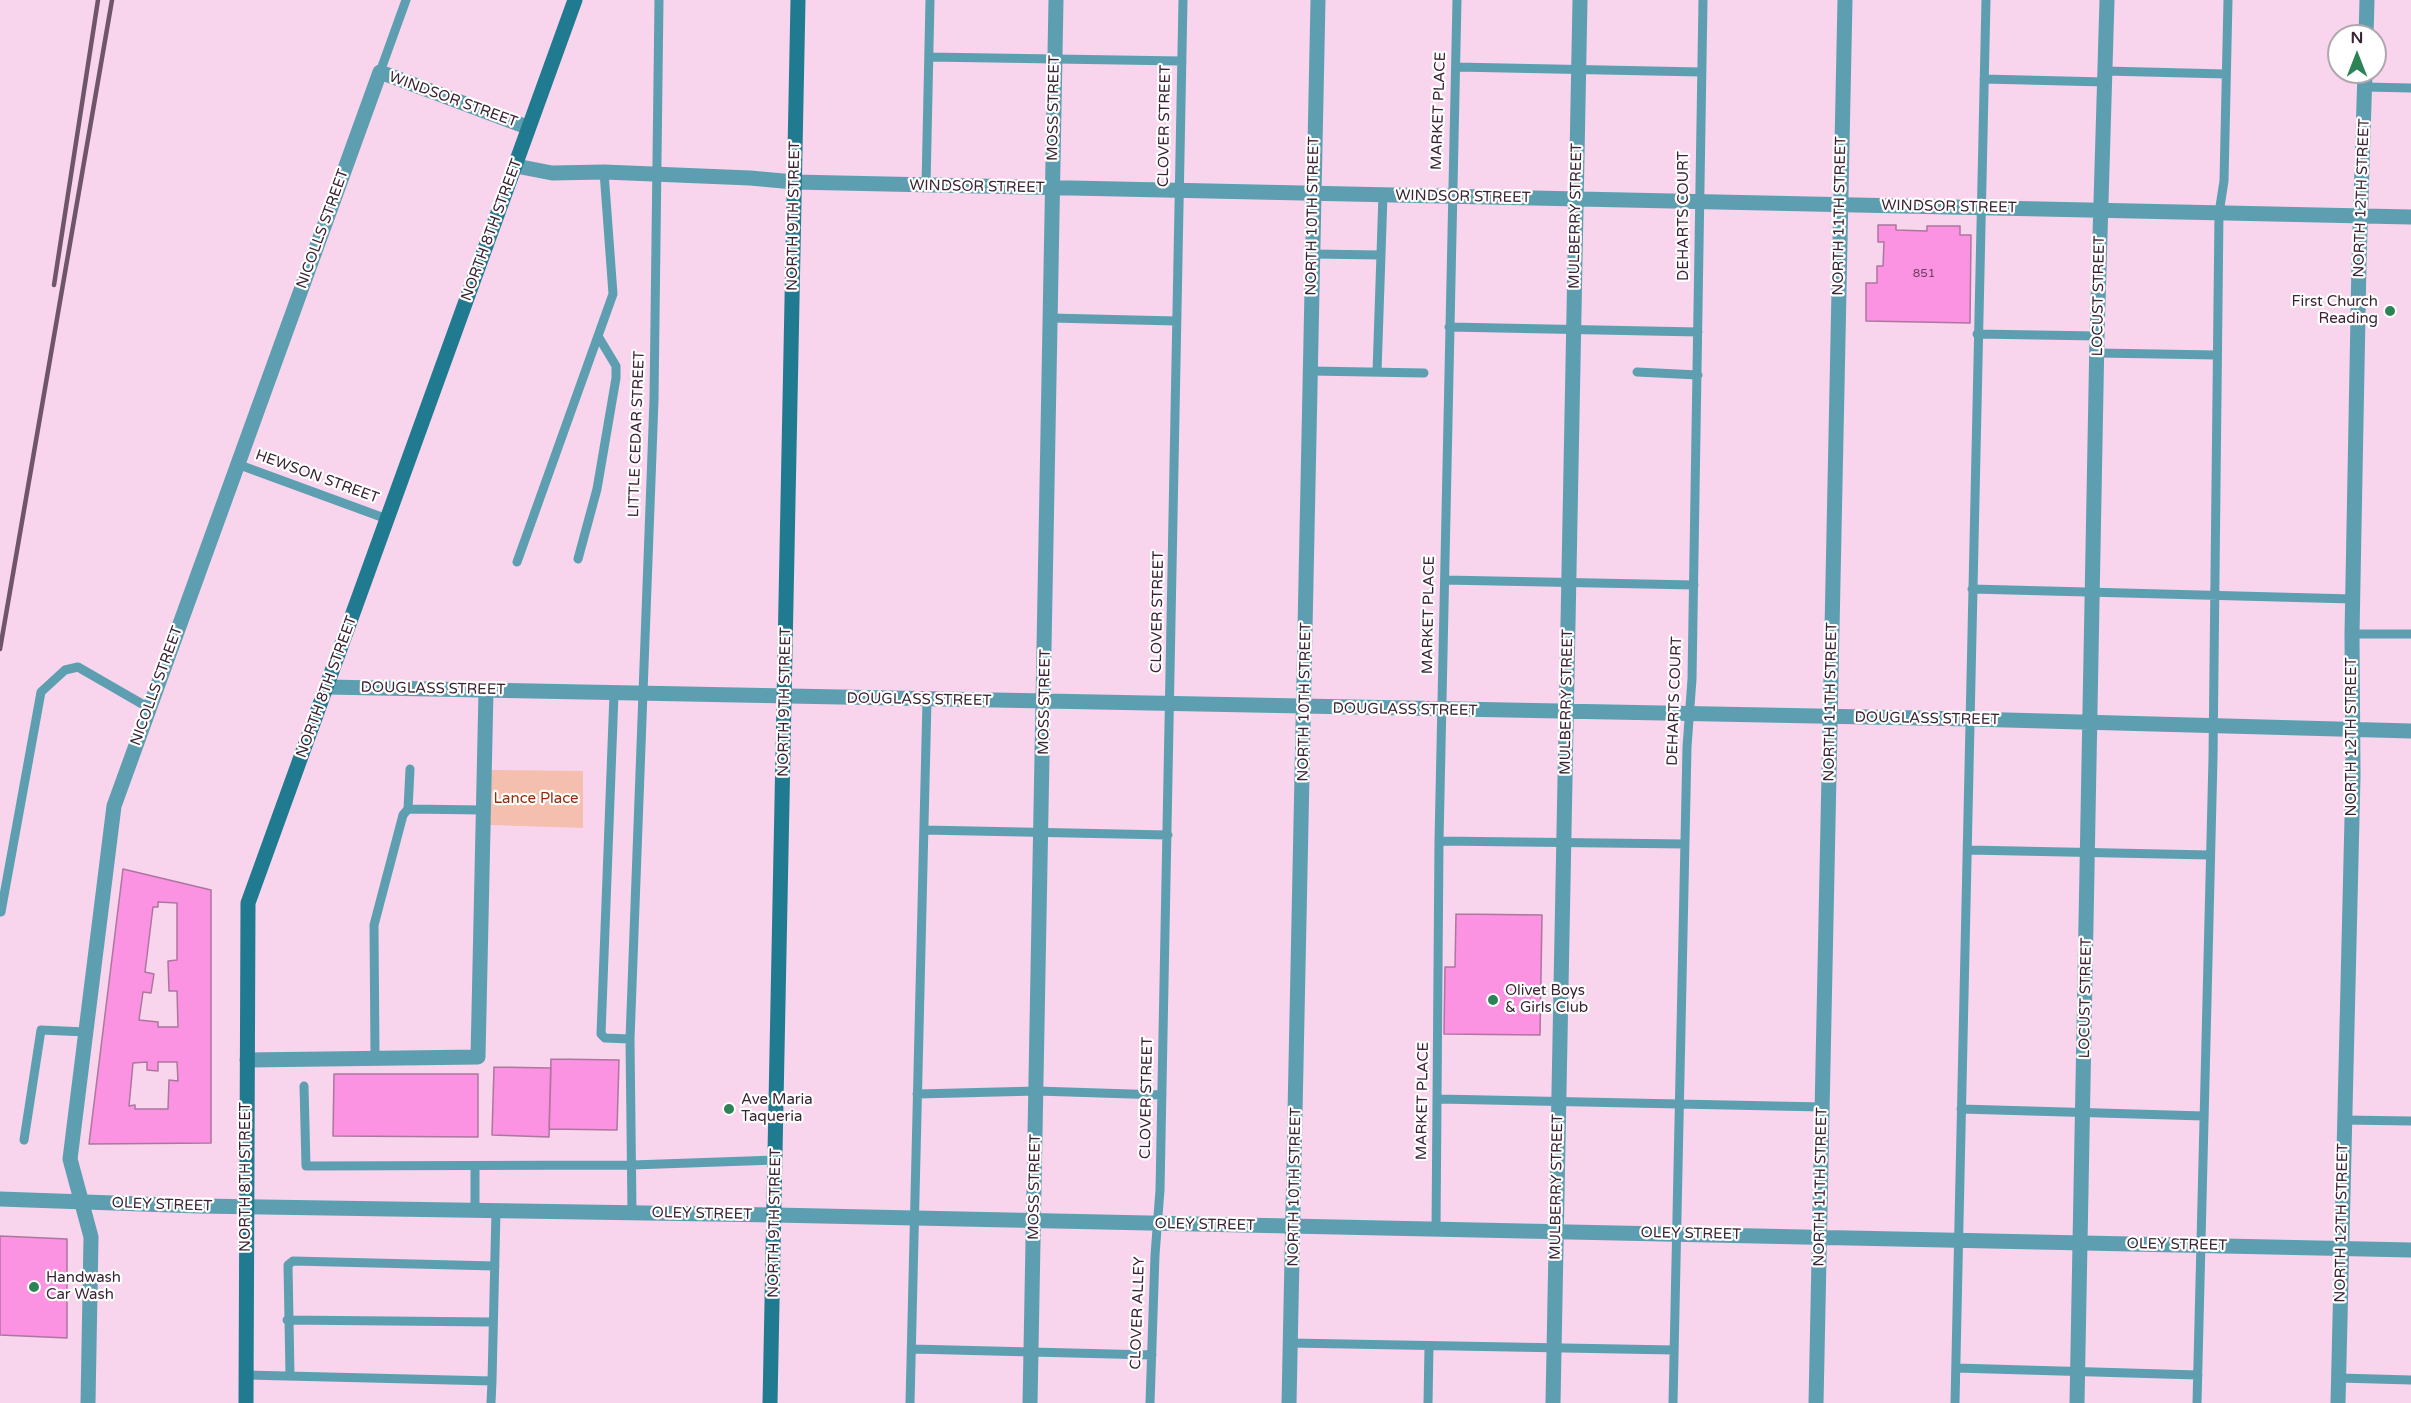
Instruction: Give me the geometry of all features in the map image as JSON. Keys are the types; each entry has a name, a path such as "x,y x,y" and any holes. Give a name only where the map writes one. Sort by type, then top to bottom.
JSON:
{"main road":[{"name":"NORTH 8TH STREET","path":"246,1403 248,903 575,0"},
{"name":"NORTH 9TH STREET","path":"770,1403 798,0"}],"street":[{"name":"MOSS STREET","path":"1030,1403 1045,703 1056,0"},
{"name":"NORTH 10TH STREET","path":"1289,1403 1318,0"},
{"name":"MULBERRY STREET","path":"1552,1403 1580,0"},
{"name":"NORTH 11TH STREET","path":"1816,1403 1845,0"},
{"name":"LOCUST STREET","path":"2077,1403 2097,336 2107,0"},
{"path":"2366,24 2367,0"},
{"name":"WINDSOR STREET","path":"380,72 527,128"},
{"name":"NICOLLS STREET","path":"88,1403 91,1238 70,1159 114,806 380,72"},
{"name":"NORTH 12TH STREET","path":"2338,1403 2365,84"},
{"name":"WINDSOR STREET","path":"516,166 552,173 604,172 926,186 2411,217"},
{"name":"DOUGLASS STREET","path":"327,687 785,698 1970,719 2411,731"},
{"path":"247,1060 478,1057 486,691"},
{"name":"OLEY STREET","path":"0,1199 246,1207 775,1215 2411,1250"}],"lane":[{"name":"NICOLLS STREET","path":"380,72 406,0"},
{"name":"LITTLE CEDAR STREET","path":"632,1213 630,1039 644,694 658,175 659,0"},
{"path":"926,186 930,0"},
{"name":"CLOVER STREET","path":"1157,1224 1171,705 1183,0"},
{"name":"MARKET PLACE","path":"1436,1230 1439,1099 1439,840 1457,0"},
{"name":"DEHARTS COURT","path":"1673,1403 1685,844 1694,585 1703,0"},
{"path":"1955,1403 1986,0"},
{"path":"2197,1403 2210,855 2219,213 2224,181 2228,0"},
{"path":"929,57 1182,61"},
{"path":"1456,67 1701,72"},
{"path":"1984,79 2226,74"},
{"path":"2387,83 2411,88"},
{"path":"517,562 613,294 604,172"},
{"path":"1377,372 1383,195"},
{"path":"1312,254 1381,255"},
{"path":"1051,318 1176,321"},
{"path":"1449,327 1698,332"},
{"path":"1977,334 2097,336"},
{"path":"578,559 597,489 616,378 616,366 598,336"},
{"path":"2098,353 2217,355"},
{"path":"1311,371 1425,373"},
{"path":"1637,372 1698,375"},
{"name":"HEWSON STREET","path":"237,464 387,519"},
{"path":"1445,580 1694,585"},
{"path":"1972,589 2353,599"},
{"path":"2352,634 2411,634"},
{"path":"1,912 41,692 66,670 78,667 149,708"},
{"path":"614,694 601,1034 605,1038 630,1039"},
{"path":"910,1403 927,700"},
{"path":"375,1058 374,925 403,815 408,809 410,770"},
{"path":"408,809 483,810"},
{"path":"924,830 1168,835"},
{"path":"1439,840 1685,844"},
{"path":"1968,850 2210,855"},
{"path":"24,1140 41,1030 86,1032"},
{"path":"304,1086 306,1166 632,1165 776,1160"},
{"path":"917,1094 1037,1092 1162,1095"},
{"path":"1439,1099 1823,1107"},
{"path":"1962,1109 2204,1116"},
{"path":"2344,1119 2411,1121"},
{"path":"475,1167 475,1210"},
{"path":"491,1403 496,1211"},
{"name":"CLOVER ALLEY","path":"1150,1403 1157,1224"},
{"path":"290,1375 287,1320 288,1266 293,1261 495,1266"},
{"path":"287,1320 492,1322"},
{"path":"1291,1343 1674,1350"},
{"path":"1428,1403 1429,1346"},
{"path":"912,1349 1152,1355"},
{"path":"1956,1368 2198,1375"},
{"path":"246,1375 492,1381"},
{"path":"2339,1378 2411,1380"}],"green space":[{"name":"Lance Place","path":"491,770 583,771 583,828 490,825"}],"building":[{"path":"1878,225 1896,225 1896,230 1927,231 1927,226 1960,226 1960,235 1971,235 1970,323 1866,321 1866,283 1877,283 1877,266 1883,266 1884,242 1878,242"},
{"path":"123,869 211,890 211,1143 89,1144","holes":["158,902 177,903 177,960 168,961 169,991 177,991 178,1027 158,1027 158,1022 139,1020 143,992 151,993 154,974 145,972 153,907 158,907","147,1062 147,1070 158,1071 158,1062 177,1062 178,1081 169,1080 168,1109 135,1109 135,1105 129,1106 133,1063"]},
{"name":"Olivet Boys & Girls Club","path":"1456,914 1542,915 1540,1035 1444,1034 1445,967 1455,967"},
{"path":"551,1059 619,1060 617,1130 549,1129"},
{"path":"494,1067 551,1068 549,1137 492,1135"},
{"path":"334,1074 478,1074 478,1137 333,1136"},
{"name":"Handwash Car Wash","path":"0,1236 67,1239 67,1338 0,1335"}],"railway":[{"path":"54,285 98,0"},
{"path":"0,649 112,0"}],"place":[{"name":"First Church Reading","path":"2390,311"},
{"name":"Olivet Boys & Girls Club","path":"1493,1000"},
{"name":"Ave Maria Taqueria","path":"729,1109"},
{"name":"Handwash Car Wash","path":"34,1287"}]}
